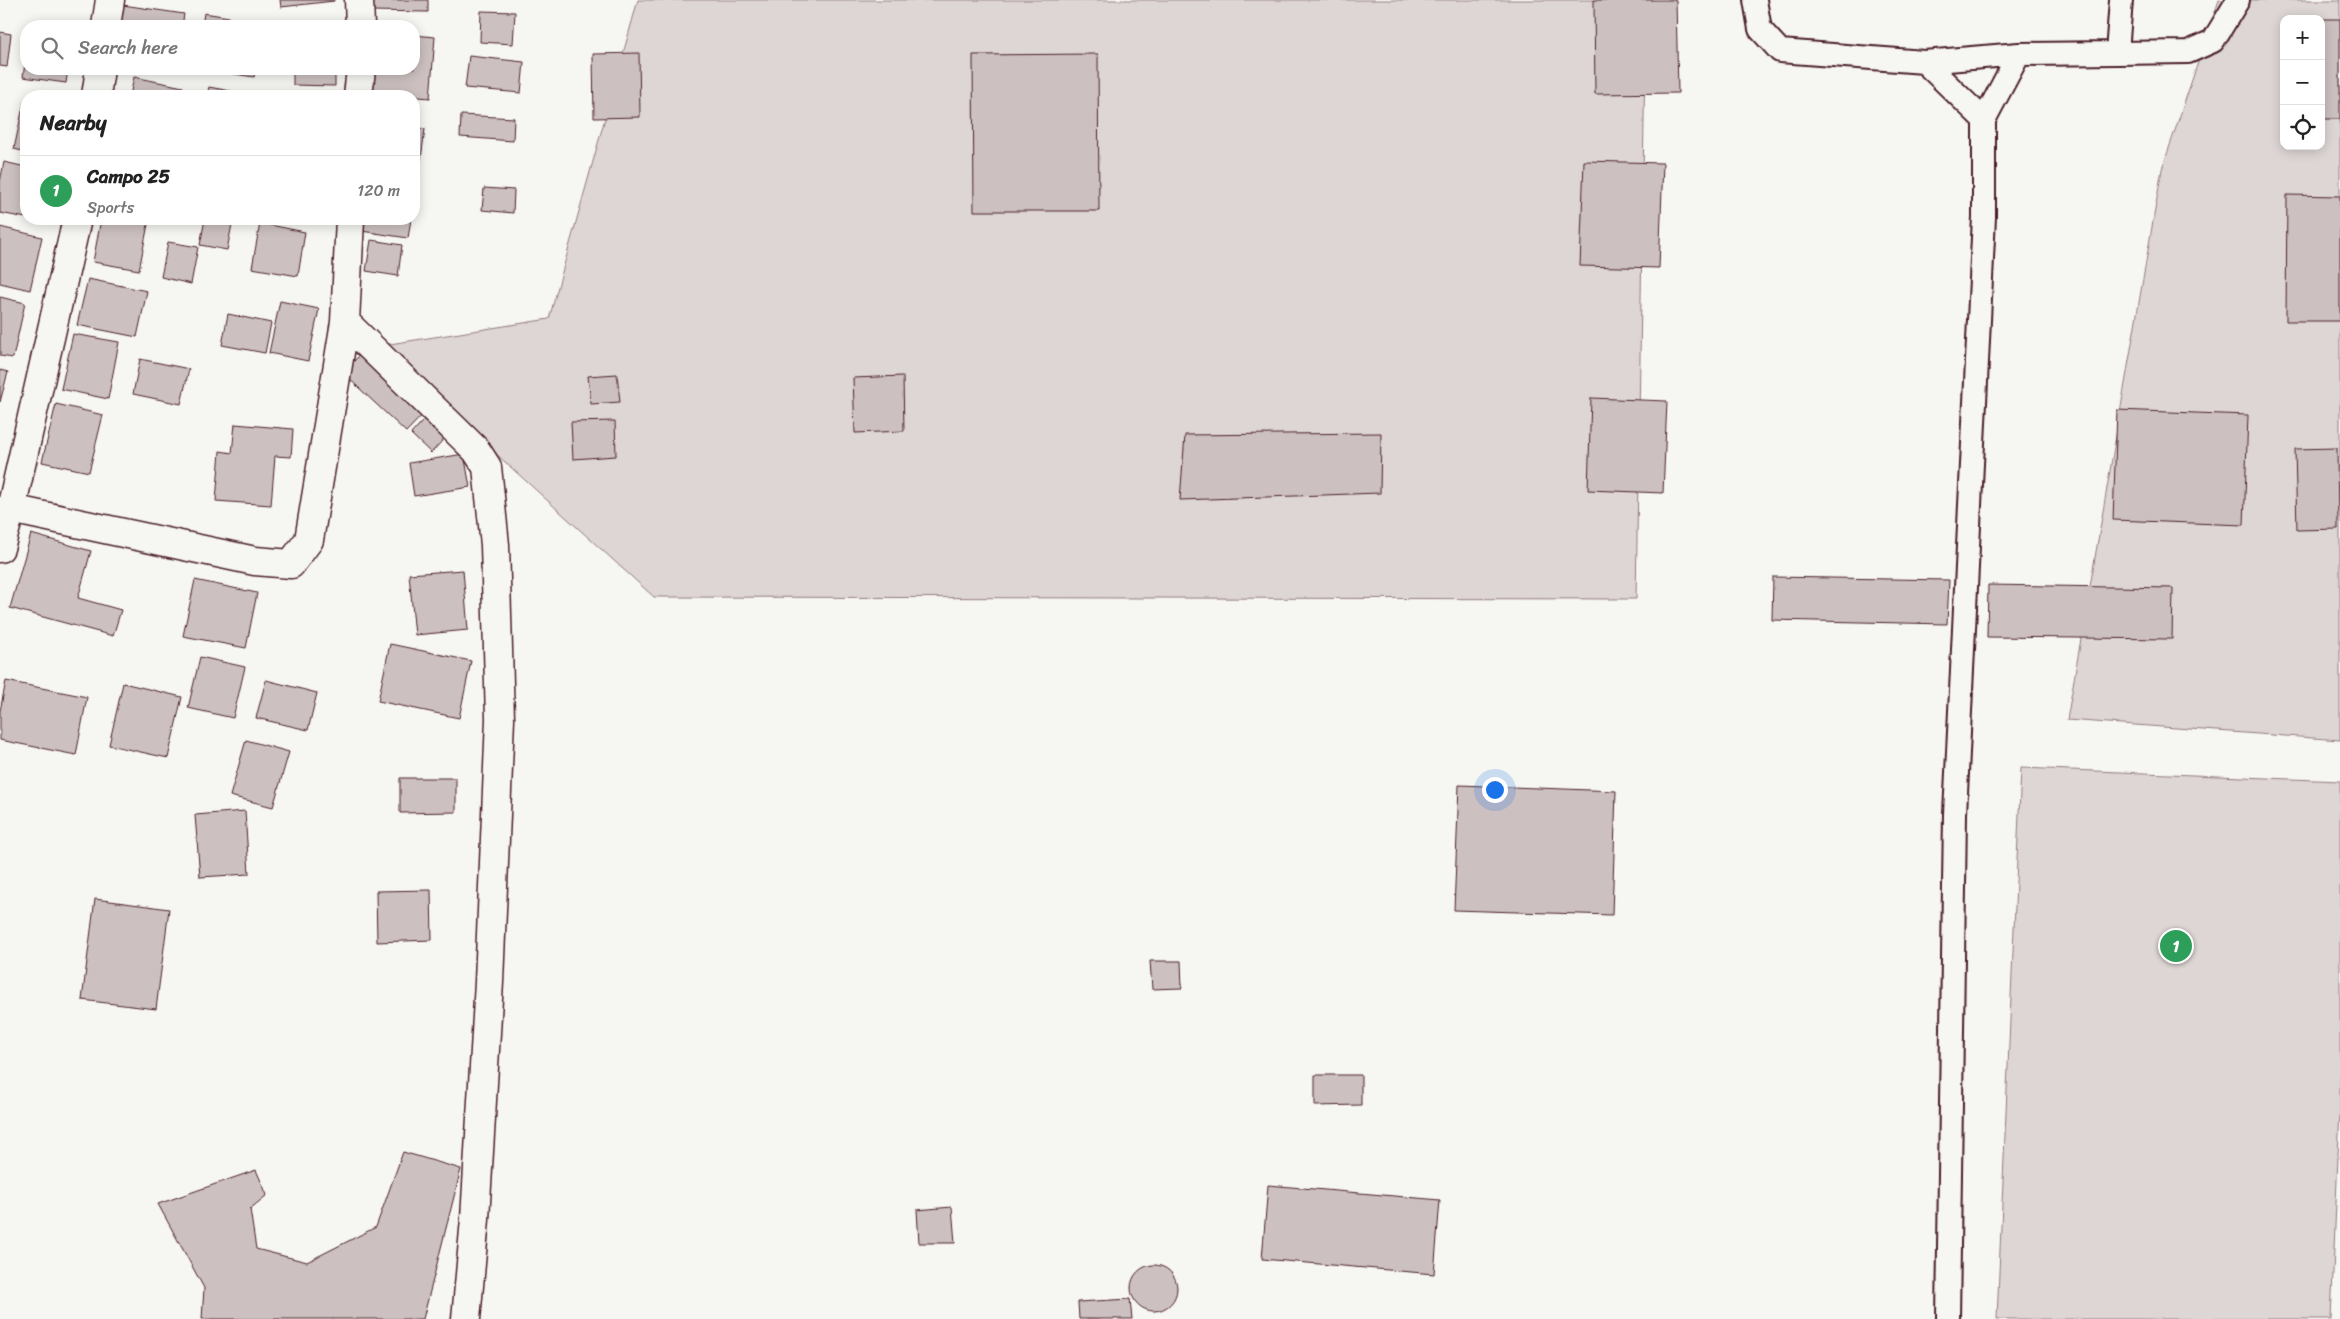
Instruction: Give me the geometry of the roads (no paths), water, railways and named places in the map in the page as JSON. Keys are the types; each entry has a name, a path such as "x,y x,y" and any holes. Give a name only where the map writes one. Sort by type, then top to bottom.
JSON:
{"street":[{"path":"107,20 110,0"},
{"path":"359,0 360,20"},
{"path":"97,90 99,75"},
{"path":"359,90 360,75"},
{"path":"0,548 11,509 77,225"},
{"path":"11,509 255,561 291,564 309,540 345,322 350,225"},
{"path":"345,322 476,450 487,467 495,545 500,719 489,982 475,1218 466,1319"}],"lane":[{"path":"1755,0 1760,29 1780,51 1924,62 2019,54 2188,52 2212,40 2238,0"},
{"path":"2117,53 2121,0"},
{"path":"1948,1319 1955,814 1984,217 1984,120 2019,54"},
{"path":"1924,62 1984,120"}],"place":[{"name":"Campo 25","path":"2176,946"}]}
